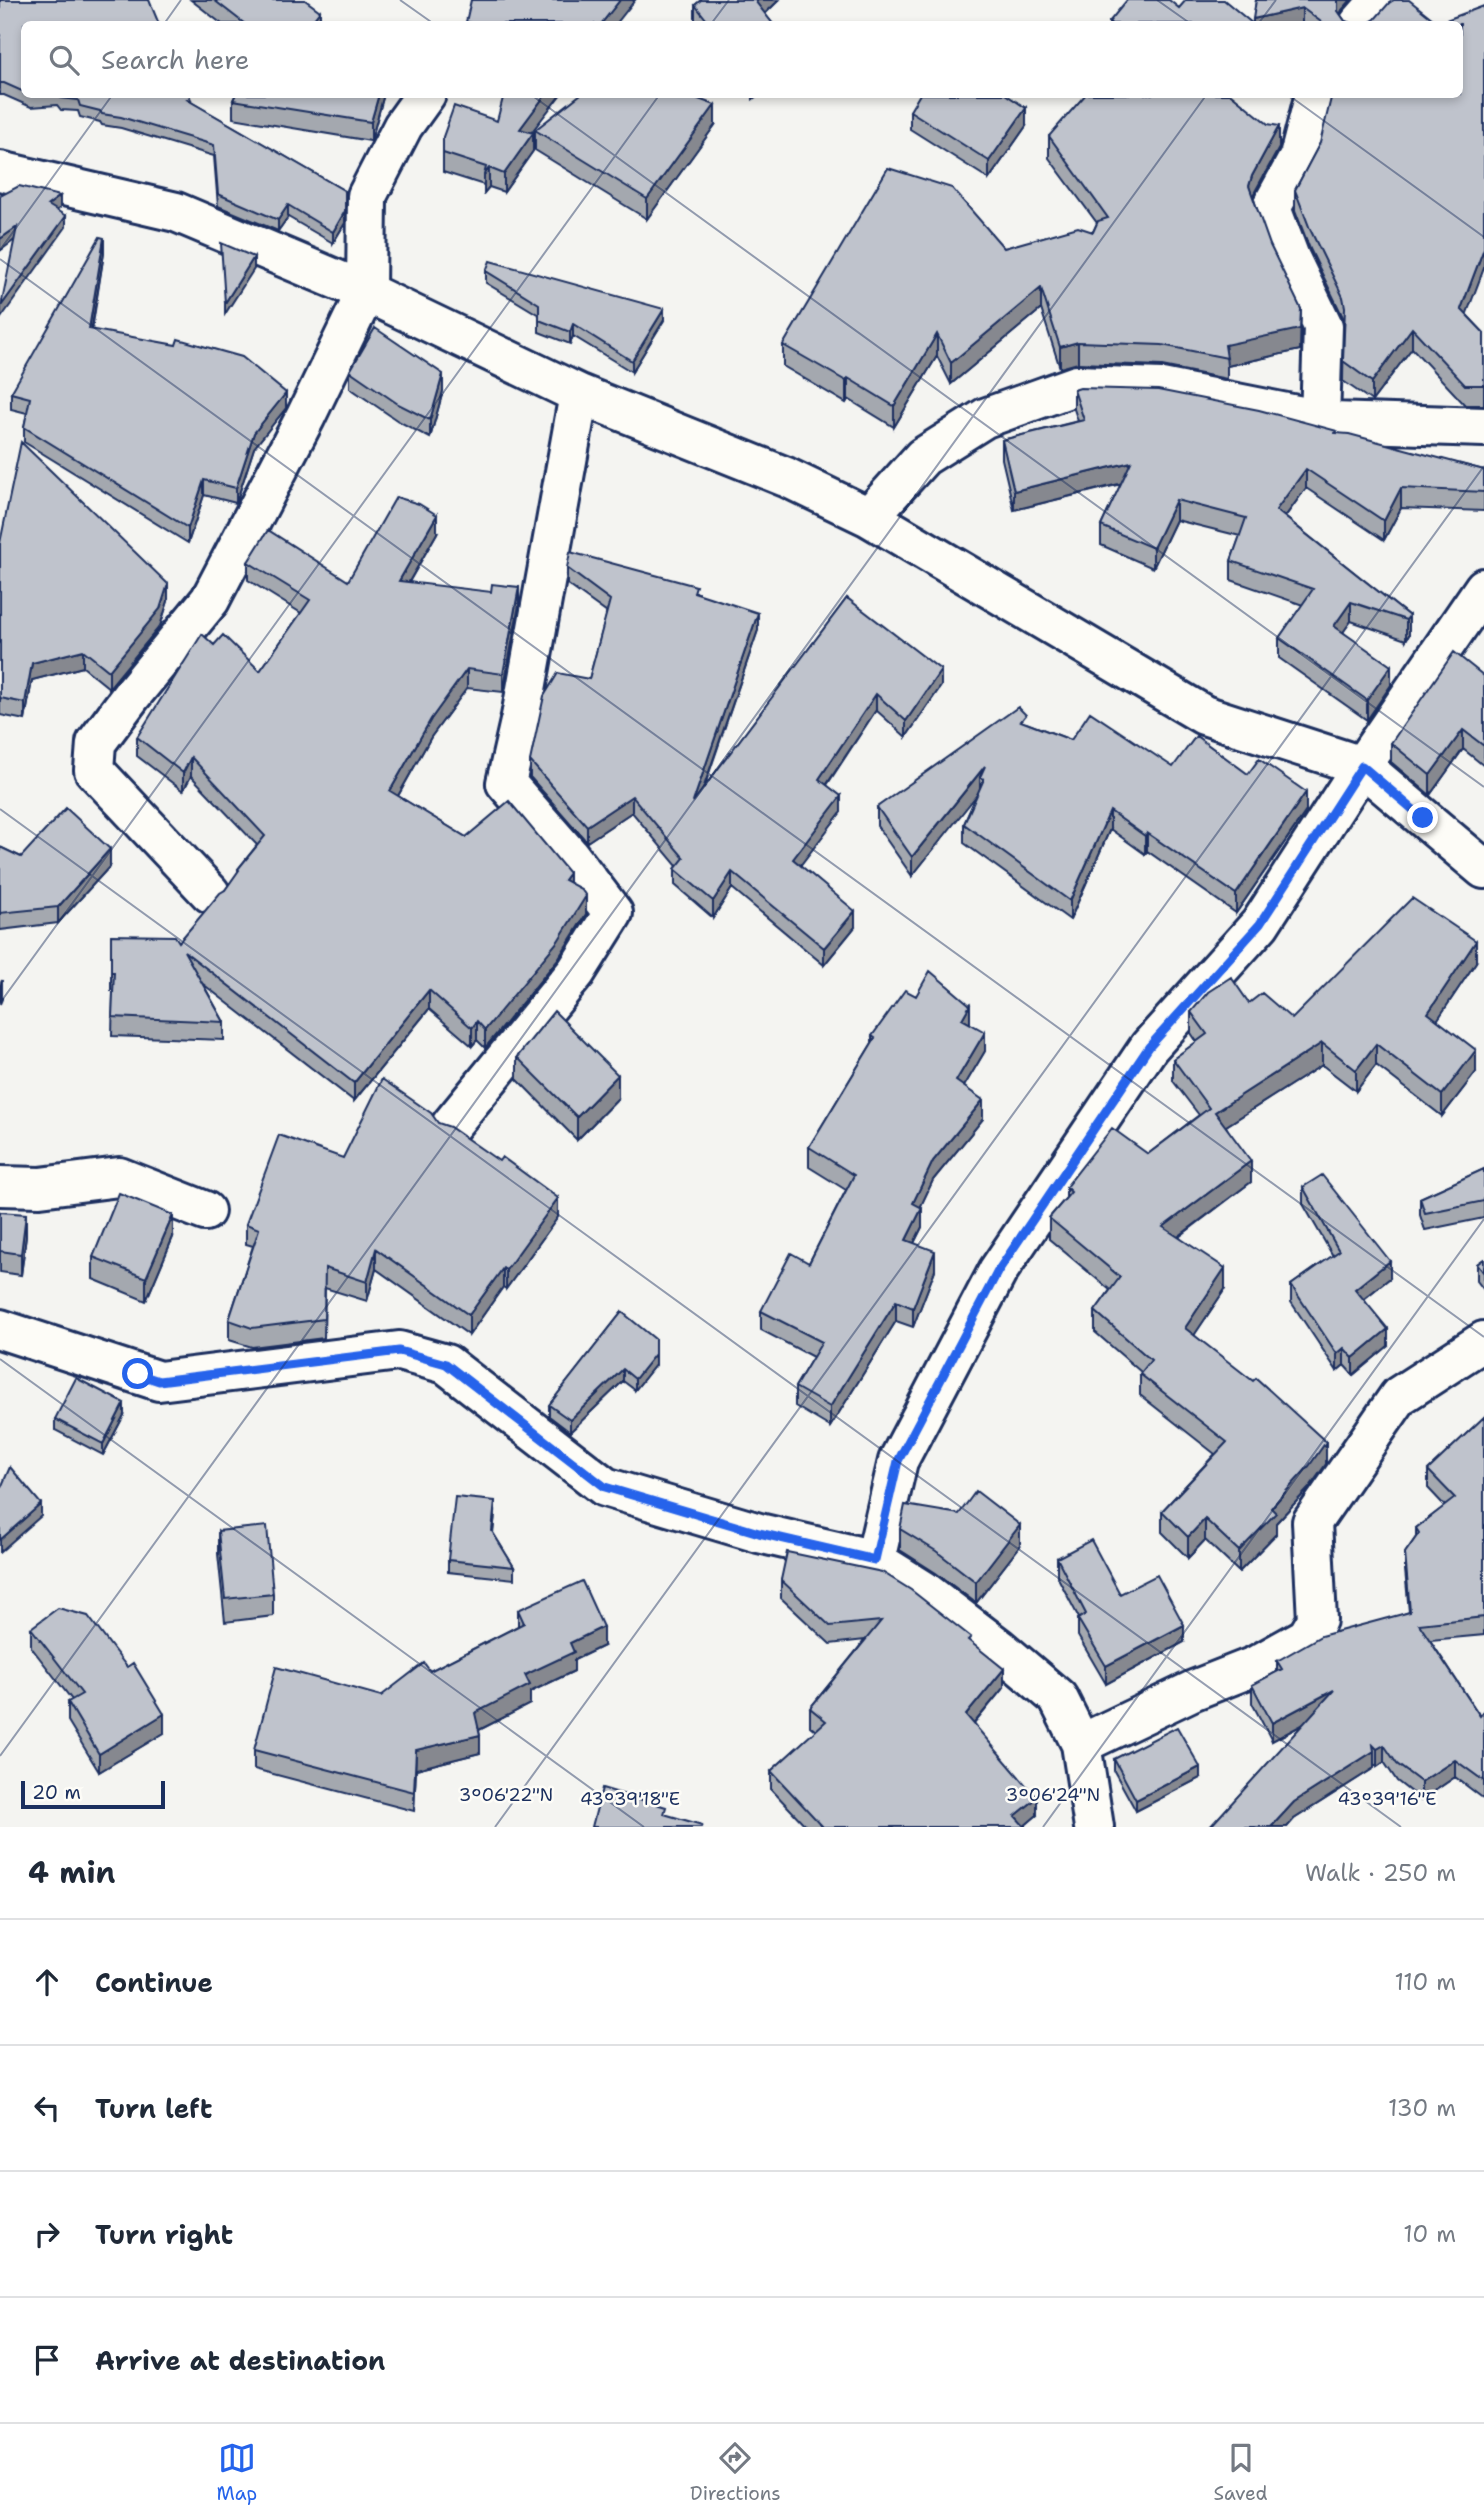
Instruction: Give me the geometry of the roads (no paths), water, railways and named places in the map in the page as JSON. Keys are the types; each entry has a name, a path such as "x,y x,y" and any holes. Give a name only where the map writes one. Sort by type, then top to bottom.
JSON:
{"street":[{"path":"1362,21 1380,0"},
{"path":"210,893 94,770 96,743 210,600 306,416 366,292 367,197 403,126 423,98"},
{"path":"1314,98 1299,157 1271,208 1290,258 1323,326 1320,420"},
{"path":"0,170 177,212 366,292 579,394 786,477 869,517 1204,715 1362,766 1484,869"},
{"path":"869,517 923,457 985,418 1077,385 1161,388 1320,420 1484,428"},
{"path":"451,1125 576,972 613,913 569,855 506,783 521,717 579,394"},
{"path":"875,1560 898,1461 998,1271 1149,1047 1260,924 1362,766 1484,588"},
{"path":"0,1186 40,1187 119,1177 205,1211"},
{"path":"0,1329 159,1381 399,1351 446,1364 605,1487 759,1533 875,1560 923,1590 999,1648 1058,1698 1081,1744 1094,1827"},
{"path":"1081,1744 1194,1690 1255,1666 1307,1637 1317,1620 1312,1522 1399,1396 1484,1341"}]}
